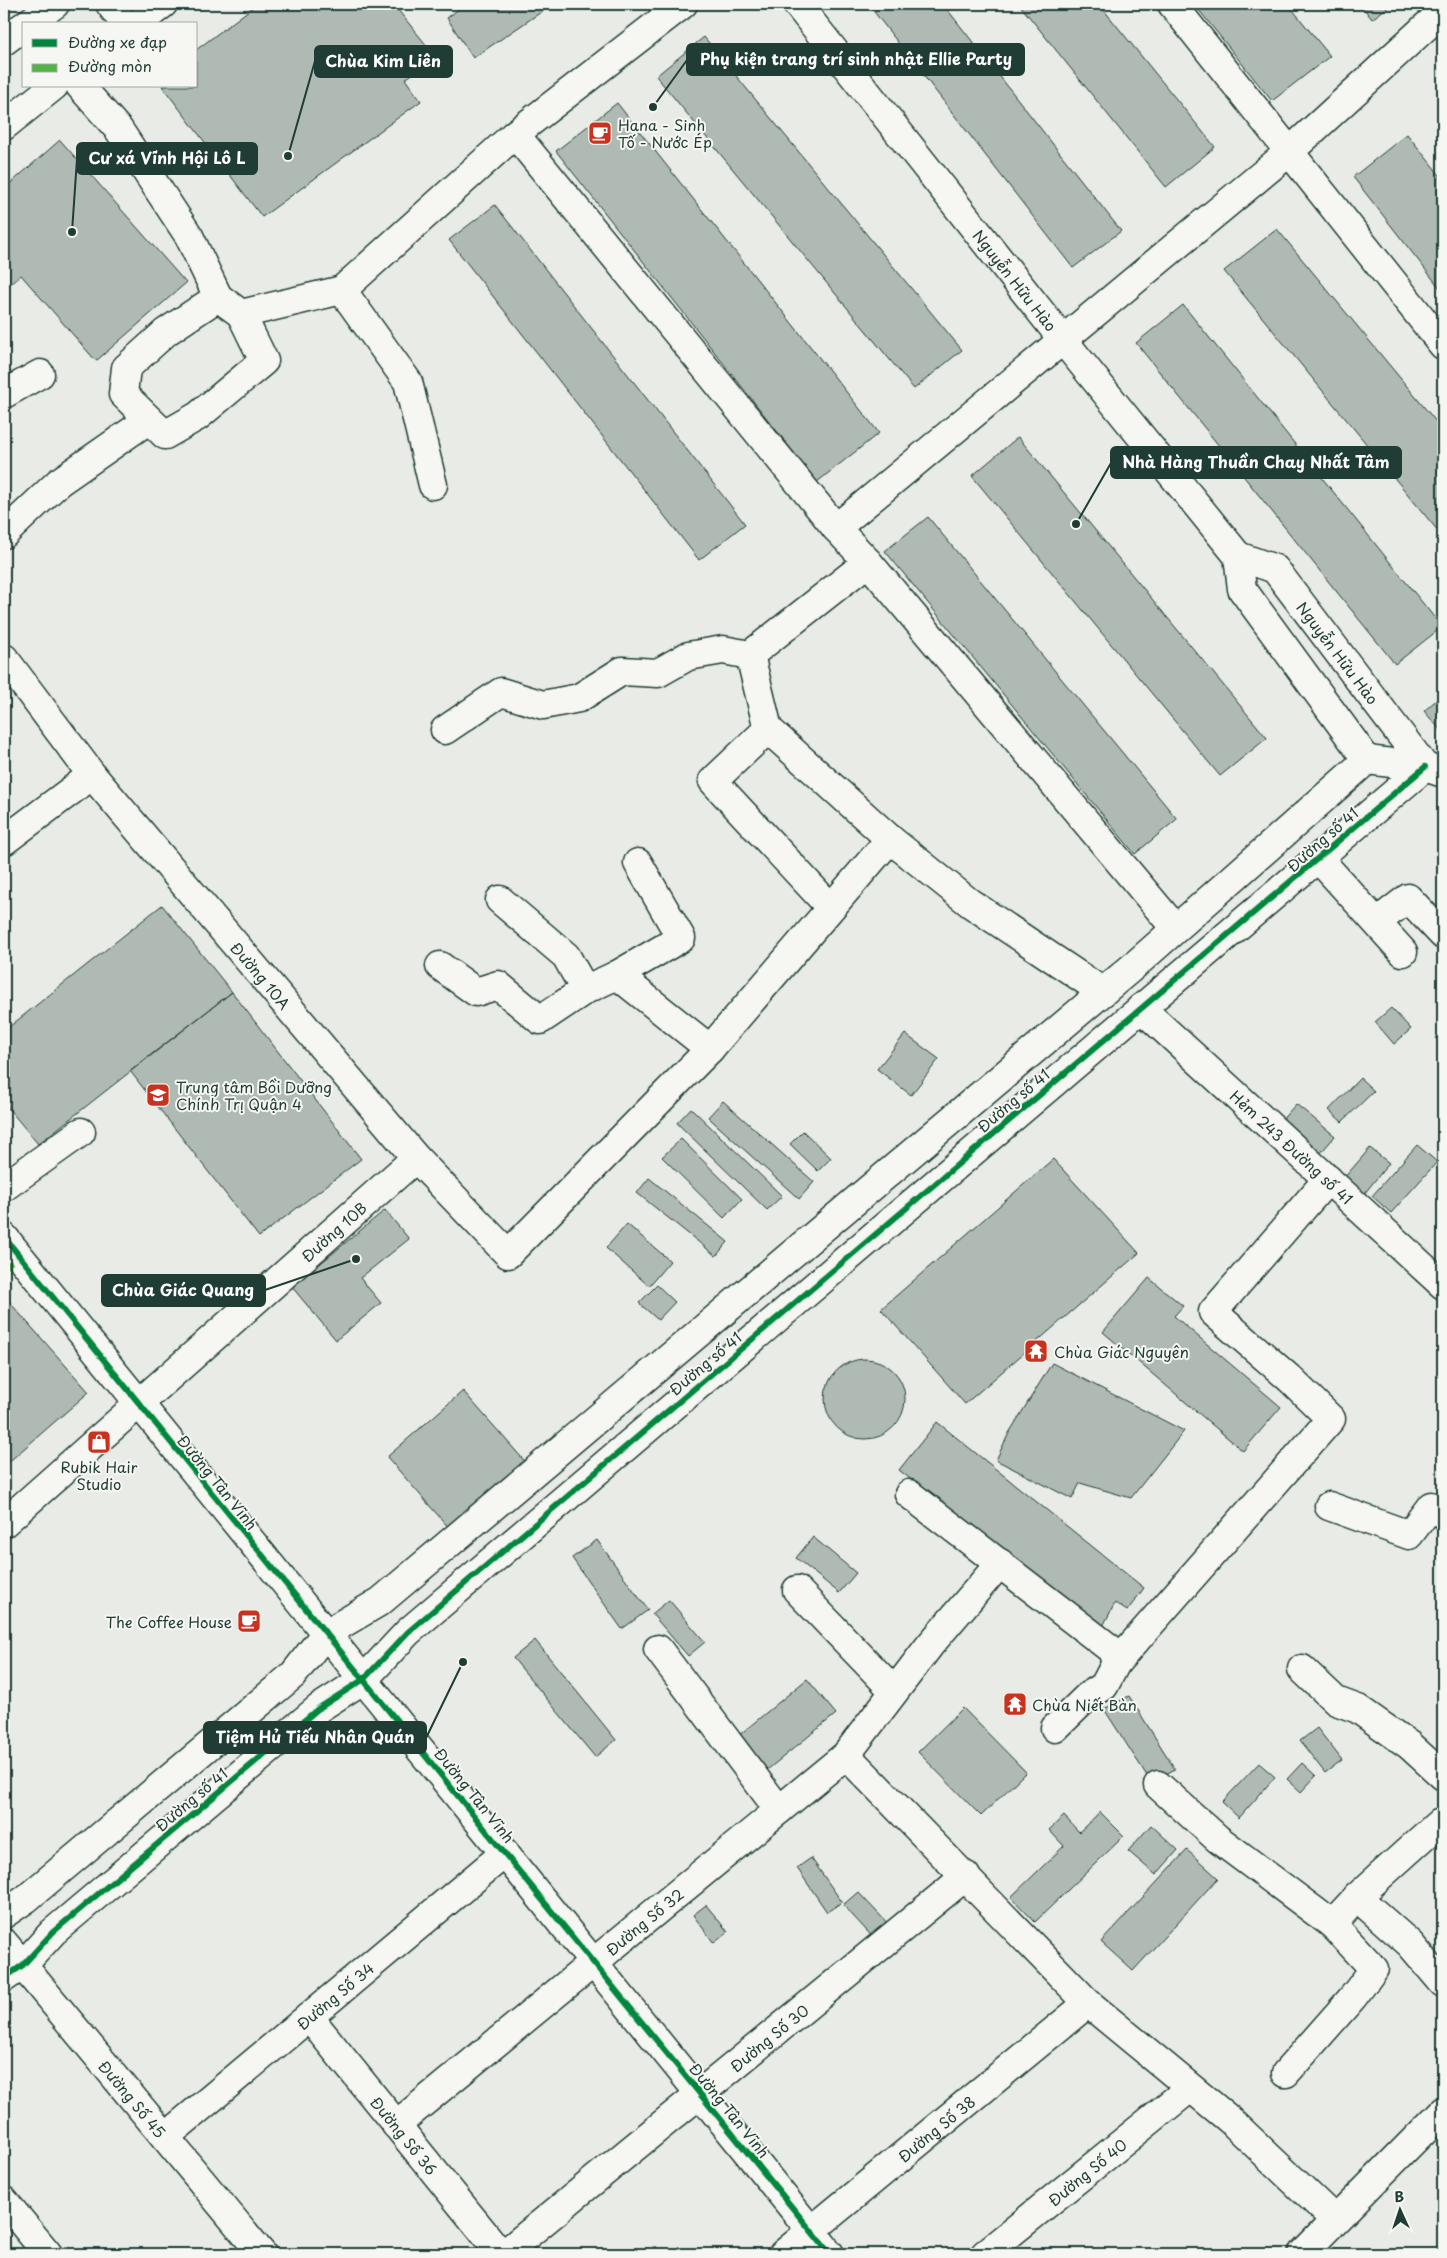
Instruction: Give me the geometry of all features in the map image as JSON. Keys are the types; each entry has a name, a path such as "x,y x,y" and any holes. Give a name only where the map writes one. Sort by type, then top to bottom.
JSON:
{"street":[{"path":"27,20 55,4"},
{"path":"110,4 124,22"},
{"path":"140,22 163,4"},
{"path":"242,314 342,290 515,134 683,4"},
{"name":"Nguyễn Hữu Hào","path":"797,4 1063,340 1238,556 1275,569 1434,770"},
{"path":"1172,4 1288,153 1443,345"},
{"path":"836,528 1288,153 1443,11"},
{"path":"4,41 22,25"},
{"path":"4,126 52,88"},
{"path":"82,88 119,130 189,236 218,297 242,314 264,361 198,416 165,435 123,394 126,368 166,332 218,297"},
{"path":"515,134 836,528 868,562 1175,928"},
{"path":"342,290 408,382 433,485"},
{"path":"4,394 40,374"},
{"path":"4,534 59,482 148,420"},
{"path":"1238,556 1242,589 1367,760 1434,770"},
{"path":"444,730 501,692 543,705 579,698 622,671 658,673 688,656 723,650 750,654 868,562"},
{"path":"750,654 768,729 890,839 970,903 1103,992"},
{"name":"Đường 10A","path":"4,658 92,775 416,1158 508,1254 710,1049"},
{"path":"768,729 713,781 830,908"},
{"name":"Đường số 41","path":"4,1914 26,1900 293,1676 325,1634 381,1600 1103,992 1367,760"},
{"name":"Đường số 41","path":"13,1971 53,1932 312,1714 364,1679 408,1632 1141,1008 1319,859 1434,770"},
{"path":"4,841 92,775"},
{"path":"617,975 710,1049 890,839"},
{"path":"1319,859 1403,952"},
{"path":"440,966 476,992 498,985 540,1020 585,990 617,975 680,938 638,863"},
{"path":"1376,922 1408,898 1443,935"},
{"path":"500,900 566,956 585,990"},
{"name":"Hẻm 243 Đường số 41","path":"1141,1008 1443,1284"},
{"path":"4,1187 81,1132"},
{"name":"Đường 10B","path":"4,1523 137,1402 416,1158"},
{"path":"1055,1728 1088,1696 1104,1686 1116,1662 1331,1419 1290,1379 1213,1312 1328,1179"},
{"name":"Đường Tân Vĩnh","path":"9,1254 137,1402 506,1853 830,2254"},
{"path":"909,1494 1112,1650 1116,1662"},
{"path":"1329,1506 1409,1536 1431,1506 1443,1514"},
{"name":"Đường Số 32","path":"396,2125 846,1755 894,1691 1000,1563"},
{"path":"797,1590 894,1691"},
{"path":"658,1649 779,1810"},
{"path":"1302,1669 1336,1701 1358,1709 1409,1745 1443,1776"},
{"path":"846,1755 1088,2003 1230,2120 1334,2220"},
{"path":"1158,1785 1218,1839 1332,1924 1374,1969 1353,1997 1286,2073"},
{"path":"1332,1924 1358,1897 1438,1824 1443,1823"},
{"name":"Đường Số 34","path":"165,2137 506,1853"},
{"name":"Đường Số 30","path":"502,2254 966,1876"},
{"path":"1358,1897 1410,1944 1443,1984"},
{"name":"Đường Số 45","path":"4,1943 13,1971 165,2137 262,2254"},
{"name":"Đường Số 38","path":"783,2254 1088,2003"},
{"name":"Đường Số 36","path":"309,2017 502,2254"},
{"name":"Đường Số 40","path":"985,2254 1190,2088"},
{"path":"1302,2254 1443,2111"},
{"path":"4,2201 48,2254"}],"building":[{"path":"257,4 393,4 437,58 405,79 421,101 262,217 164,88 198,88 198,48"},
{"path":"465,4 553,4 473,58 447,18"},
{"path":"868,4 943,4 1121,231 1073,268"},
{"path":"1019,4 1099,4 1215,147 1166,187"},
{"path":"1194,4 1288,4 1330,56 1272,101"},
{"path":"1360,4 1392,4 1372,19"},
{"path":"704,37 962,350 914,389 656,76"},
{"path":"617,103 879,433 817,482 556,151"},
{"path":"1407,134 1443,179 1443,292 1353,177"},
{"path":"60,140 186,283 96,361 21,275 4,289 4,189"},
{"path":"495,205 745,524 699,560 449,240"},
{"path":"1277,229 1443,430 1443,537 1224,271"},
{"path":"1183,305 1442,627 1395,664 1136,343"},
{"path":"1018,437 1267,738 1220,776 972,476"},
{"path":"928,517 1177,819 1135,854 885,551"},
{"path":"1443,694 1443,733 1424,711"},
{"path":"162,905 232,992 38,1144 4,1103 4,1031"},
{"path":"232,992 361,1159 259,1237 130,1071"},
{"path":"1391,1008 1411,1029 1394,1044 1375,1022"},
{"path":"905,1034 939,1059 911,1095 877,1069"},
{"path":"1360,1078 1374,1091 1342,1122 1329,1110"},
{"path":"723,1101 814,1182 799,1199 708,1117"},
{"path":"1296,1104 1335,1136 1319,1155 1279,1123"},
{"path":"691,1108 782,1196 767,1210 677,1123"},
{"path":"803,1131 831,1158 818,1171 790,1144"},
{"path":"681,1139 742,1199 724,1218 662,1157"},
{"path":"1417,1145 1437,1162 1391,1213 1372,1196"},
{"path":"1370,1148 1389,1163 1364,1194 1344,1178"},
{"path":"1053,1159 1139,1253 965,1404 881,1309"},
{"path":"649,1178 728,1242 716,1256 637,1193"},
{"path":"385,1210 409,1239 360,1278 381,1303 336,1340 292,1287"},
{"path":"627,1224 670,1261 649,1286 606,1248"},
{"path":"1149,1278 1183,1306 1174,1316 1281,1407 1243,1451 1103,1332"},
{"path":"657,1285 675,1302 658,1320 639,1303"},
{"path":"4,1296 89,1392 4,1466"},
{"path":"865,1359 880,1362 893,1371 902,1384 905,1399 902,1414 893,1427 880,1436 865,1439 850,1436 837,1427 828,1414 825,1399 828,1384 837,1371 850,1362"},
{"path":"1052,1363 1184,1431 1131,1498 1080,1483 1072,1499 996,1460 1009,1433"},
{"path":"463,1391 529,1466 450,1529 387,1457"},
{"path":"937,1422 1144,1588 1127,1611 1115,1603 1101,1630 899,1470"},
{"path":"813,1537 856,1573 839,1593 796,1558"},
{"path":"597,1540 648,1610 622,1629 572,1558"},
{"path":"669,1600 705,1642 688,1656 652,1614"},
{"path":"535,1640 616,1740 595,1757 513,1658"},
{"path":"807,1679 836,1714 767,1770 738,1736"},
{"path":"1129,1696 1175,1769 1151,1782 1104,1709"},
{"path":"963,1708 1026,1772 981,1816 918,1752"},
{"path":"1317,1728 1342,1760 1325,1773 1300,1741"},
{"path":"1259,1763 1275,1777 1239,1818 1222,1802"},
{"path":"1302,1763 1316,1776 1301,1792 1287,1779"},
{"path":"1100,1812 1124,1836 1035,1922 1011,1897 1064,1846 1049,1830 1064,1816 1079,1832"},
{"path":"1151,1825 1178,1850 1156,1875 1128,1851"},
{"path":"1187,1850 1218,1878 1133,1971 1101,1942"},
{"path":"811,1858 842,1902 827,1912 797,1868"},
{"path":"858,1892 893,1929 878,1943 843,1905"},
{"path":"706,1905 728,1932 714,1943 693,1915"}],"marked path":[{"path":"4,1268 19,1256"}],"cycle path":[{"path":"4,1978 23,1965 53,1932 319,1708 364,1679 408,1632 1425,767"},
{"path":"4,1237 830,2254"}],"place":[{"name":"Phụ kiện trang trí sinh nhật Ellie Party","path":"653,107"},
{"name":"Hana - Sinh Tố - Nước Ép","path":"600,133"},
{"name":"Chùa Kim Liên","path":"288,156"},
{"name":"Cư xá Vĩnh Hội Lô L","path":"72,232"},
{"name":"Nhà Hàng Thuần Chay Nhất Tâm","path":"1076,524"},
{"name":"Trung tâm Bồi Dưỡng Chính Trị Quận 4","path":"158,1095"},
{"name":"Chùa Giác Quang","path":"356,1259"},
{"name":"Chùa Giác Nguyên","path":"1036,1351"},
{"name":"Rubik Hair Studio","path":"99,1442"},
{"name":"The Coffee House","path":"249,1621"},
{"name":"Tiệm Hủ Tiếu Nhân Quán","path":"463,1662"},
{"name":"Chùa Niết Bàn","path":"1015,1704"}]}
